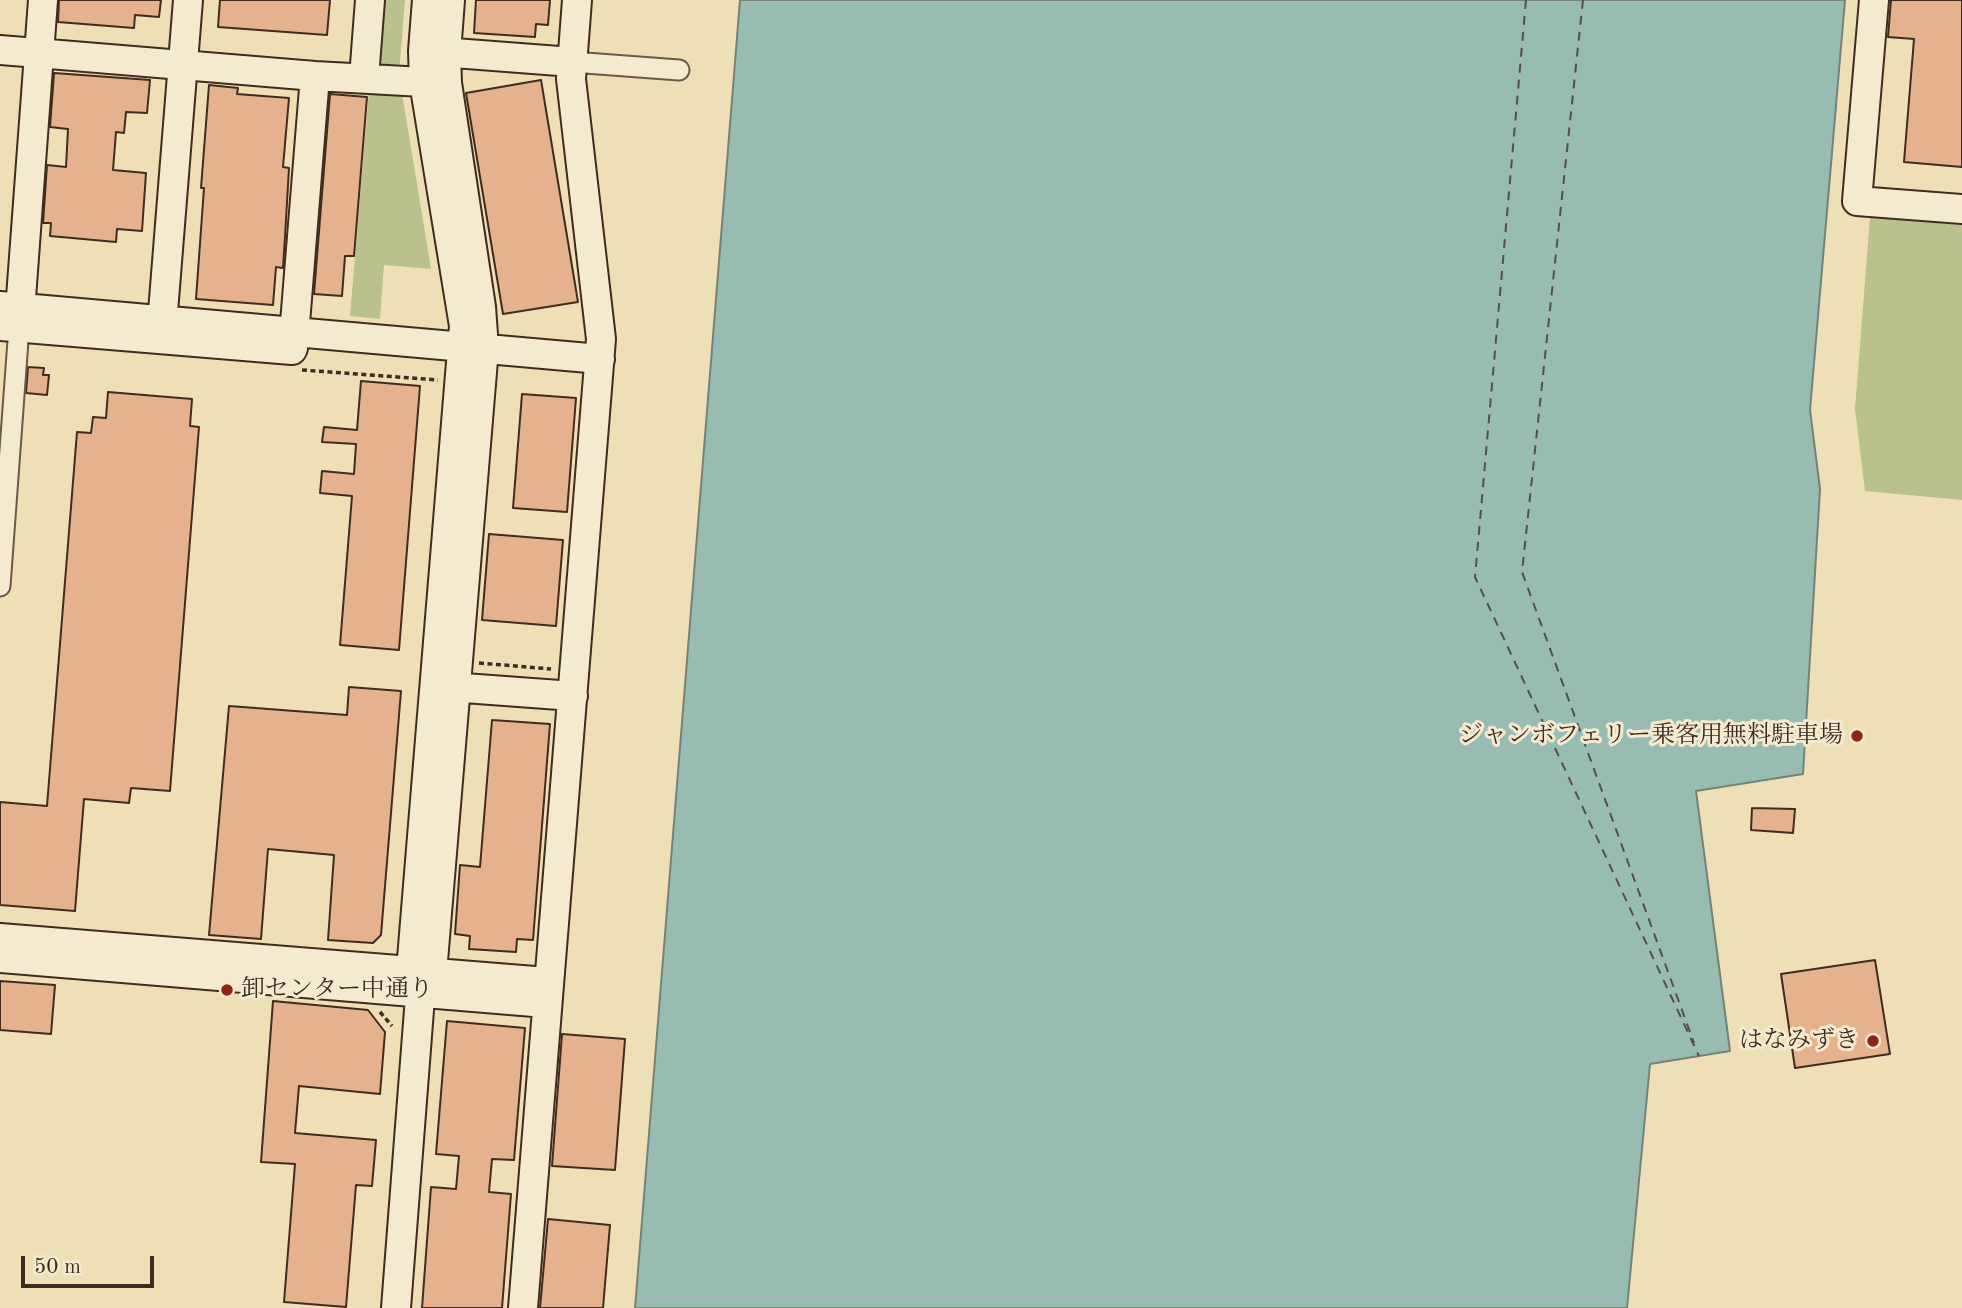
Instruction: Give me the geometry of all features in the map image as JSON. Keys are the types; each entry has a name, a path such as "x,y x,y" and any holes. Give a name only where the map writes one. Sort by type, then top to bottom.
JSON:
{"street":[{"path":"0,586 10,316 43,0"},
{"path":"162,329 188,0"},
{"path":"364,78 370,0"},
{"path":"396,1308 445,686 467,362 482,317 435,83 435,52 427,0"},
{"path":"435,52 450,0"},
{"path":"523,1308 601,339 570,79 577,0"},
{"path":"1874,0 1857,201 1962,209"},
{"path":"0,50 435,83"},
{"path":"435,52 679,70"},
{"path":"293,350 315,76"},
{"path":"10,316 162,329 293,350 599,368"},
{"path":"445,686 573,696"},
{"path":"0,938 547,993"},
{"path":"0,958 421,979"}],"path":[{"path":"293,350 439,380 467,362"}],"green space":[{"path":"377,0 405,0 399,73 383,72 373,62"},
{"path":"369,91 402,93 431,269 384,265 380,319 350,316"},
{"path":"1870,217 1962,225 1962,500 1865,491 1855,409"}],"water":[{"path":"740,0 1845,0 1810,410 1820,489 1803,774 1696,791 1730,1051 1650,1064 1627,1308 635,1308"}],"building":[{"path":"59,0 161,0 159,17 135,15 134,28 58,22"},
{"path":"220,0 330,0 327,35 218,27"},
{"path":"476,0 550,0 548,25 536,24 535,37 474,33"},
{"path":"1891,0 1962,0 1962,167 1904,162 1914,39 1888,37"},
{"path":"54,73 150,80 147,113 126,112 124,133 116,132 113,170 146,173 142,231 117,229 116,242 50,236 51,223 43,223 47,165 66,167 68,129 50,127"},
{"path":"541,80 578,302 503,314 466,93"},
{"path":"209,85 238,88 237,94 289,98 283,167 289,168 283,268 276,267 273,305 196,299"},
{"path":"330,94 367,97 354,256 345,256 342,296 314,294"},
{"path":"28,367 44,368 43,375 49,375 47,395 26,393"},
{"path":"361,381 420,386 399,650 340,645 352,496 320,493 322,471 354,474 356,444 322,442 324,427 357,430"},
{"path":"108,392 192,399 190,426 199,427 170,791 131,788 129,803 84,799 75,911 0,905 0,802 47,806 77,432 91,433 93,417 106,418"},
{"path":"522,394 576,398 567,512 513,508"},
{"path":"489,534 563,540 556,626 482,620"},
{"path":"349,687 401,691 381,935 373,943 328,940 334,855 268,849 261,939 209,935 229,706 347,715"},
{"path":"492,720 550,724 533,940 517,939 516,952 469,949 470,936 455,934 460,865 480,867"},
{"path":"1752,808 1795,809 1793,833 1751,830"},
{"path":"1875,960 1890,1054 1795,1068 1781,974"},
{"path":"0,981 55,985 51,1034 0,1030"},
{"path":"273,1001 368,1010 385,1032 380,1094 299,1086 295,1133 376,1140 372,1186 356,1185 346,1307 284,1302 295,1164 261,1162"},
{"path":"447,1021 525,1028 514,1160 492,1159 489,1192 511,1194 502,1308 422,1308 431,1187 456,1189 459,1156 436,1154"},
{"path":"562,1034 625,1039 615,1170 552,1166"},
{"path":"548,1219 610,1225 603,1308 540,1308"}],"ferry route":[{"path":"1526,0 1475,577 1699,1056"},
{"path":"1583,0 1522,572 1694,1043"}],"place":[{"name":"ジャンボフェリー乗客用無料駐車場","path":"1857,736"},
{"name":"卸センター中通り","path":"227,990"},
{"name":"はなみずき","path":"1873,1041"}]}
